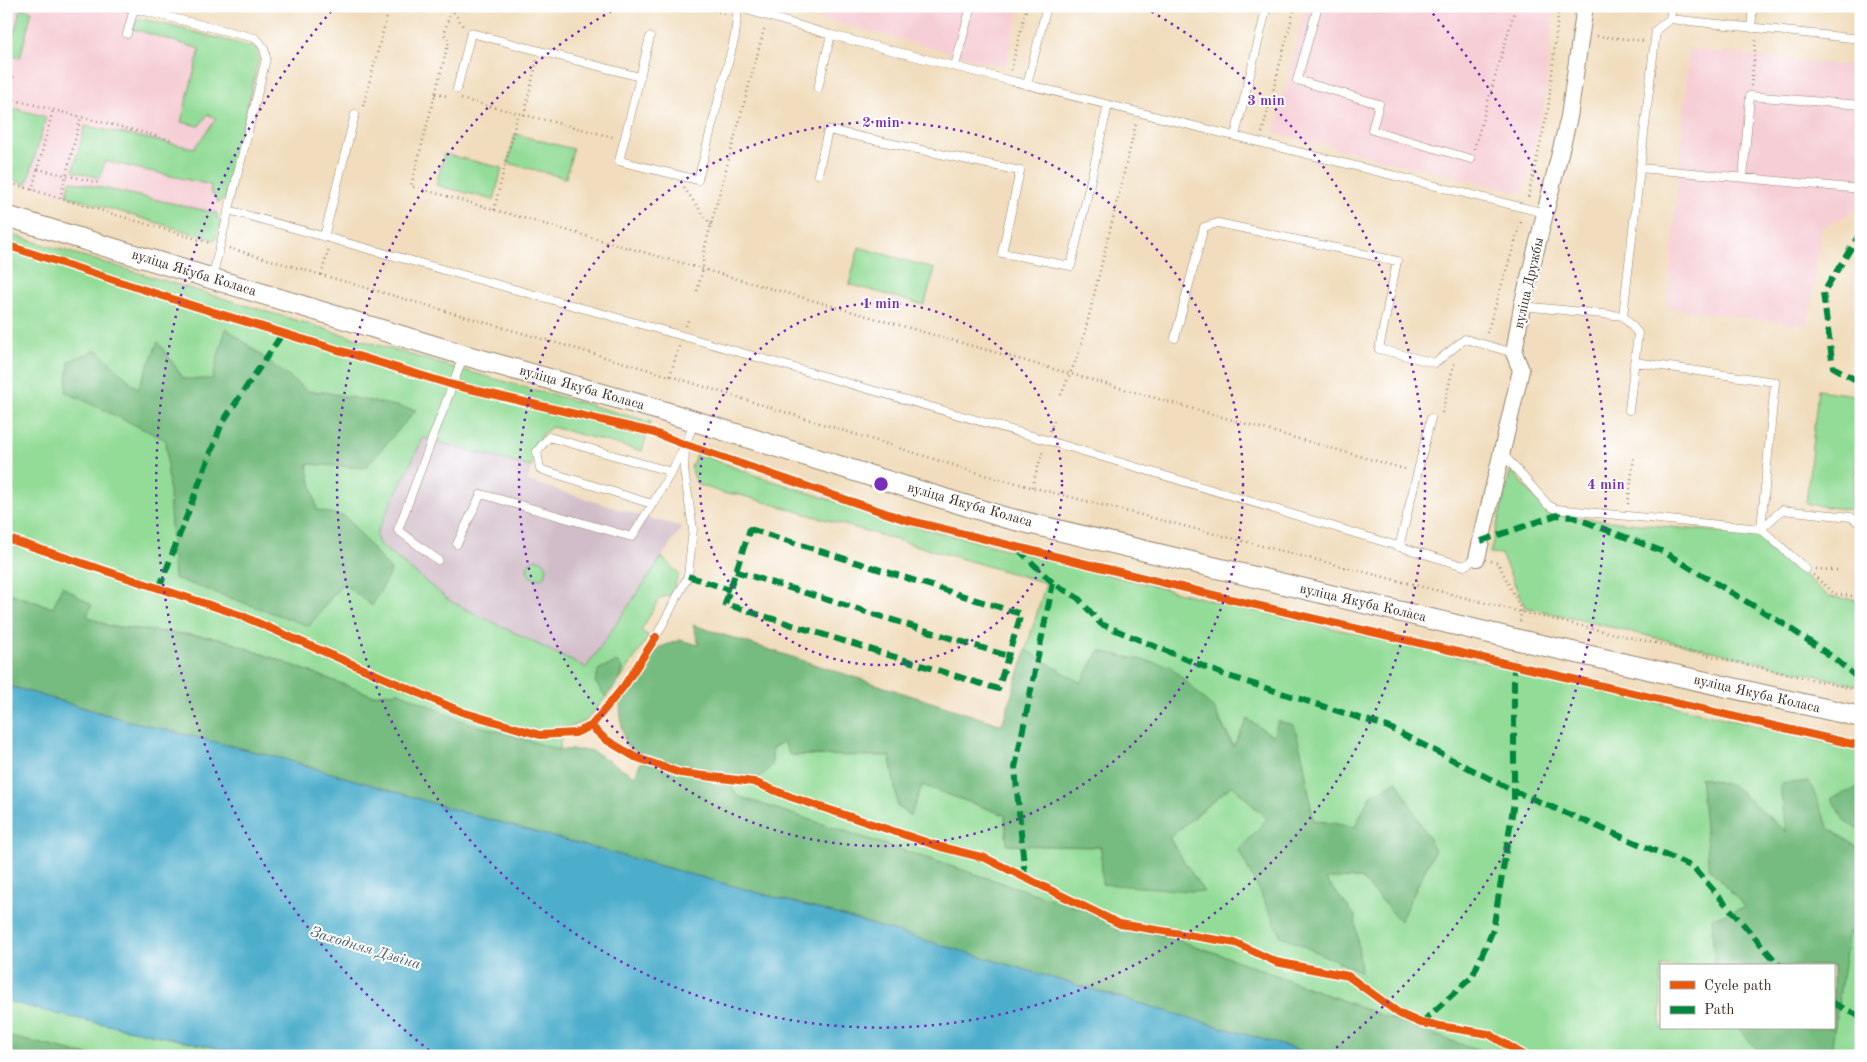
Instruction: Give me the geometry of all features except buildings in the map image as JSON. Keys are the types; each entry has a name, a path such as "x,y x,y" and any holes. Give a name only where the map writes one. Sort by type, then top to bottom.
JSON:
{"street":[{"name":"вуліца Дружбы","path":"1477,558 1521,370 1514,353 1522,306 1569,117 1585,6"},
{"name":"вуліца Якуба Коласа","path":"6,216 464,355 659,410 1003,517 1518,640 1861,717"}],"lane":[{"path":"122,6 134,9 149,9 254,38 259,41 266,51 266,59 212,278"},
{"path":"955,66 971,6"},
{"path":"1027,85 1047,6"},
{"path":"1235,136 1267,6"},
{"path":"1318,6 1297,80 1379,104 1372,130 1472,158"},
{"path":"1623,316 1654,42 1656,30 1670,19 1672,6"},
{"path":"1751,28 1754,6"},
{"path":"127,34 134,9"},
{"path":"650,37 619,160 698,180 735,36 736,9 1027,85 1545,213"},
{"path":"1670,19 1860,39 1861,27"},
{"path":"457,89 471,33 640,77"},
{"path":"818,88 831,35"},
{"path":"1743,178 1750,96 1861,105"},
{"path":"818,174 828,130 1020,171 1002,253 1072,266 1108,105"},
{"path":"328,238 355,114"},
{"path":"1640,168 1861,189"},
{"path":"228,210 682,336 1046,440 1464,566 1477,558"},
{"path":"1176,338 1204,227 1218,223 1397,261 1379,349 1435,363 1465,339 1514,353"},
{"path":"1522,306 1623,316 1638,333 1629,410"},
{"path":"438,560 398,530 464,355"},
{"path":"1634,362 1775,382 1761,529"},
{"path":"1399,546 1431,418"},
{"path":"457,544 481,494 632,537 672,472 686,445 694,422"},
{"path":"652,504 540,469 536,451 549,437 672,472"},
{"path":"656,637 688,576 693,529 684,470 686,445"},
{"path":"1502,453 1548,505 1556,508 1626,516 1761,529 1806,569"},
{"path":"1761,529 1782,510 1852,517 1861,524"}],"path":[{"path":"6,24 11,6"},
{"path":"364,100 390,6"},
{"path":"699,6 736,9"},
{"path":"1008,80 1027,6"},
{"path":"1260,142 1295,6"},
{"path":"1472,158 1516,6"},
{"path":"1484,344 1525,208 1548,110 1559,6"},
{"path":"451,7 467,31 471,33"},
{"path":"451,7 444,34 449,41 453,42"},
{"path":"697,290 703,270 703,254 767,17"},
{"path":"1597,36 1654,42"},
{"path":"1750,96 1756,38"},
{"path":"449,41 411,186 1418,473"},
{"path":"524,114 540,50"},
{"path":"6,73 14,75 7,98 172,140"},
{"path":"435,94 446,95 624,139"},
{"path":"32,190 53,110"},
{"path":"1061,394 1078,355 1085,332 1138,112"},
{"path":"494,210 518,113"},
{"path":"60,198 81,117"},
{"path":"38,169 100,183"},
{"path":"673,174 712,224"},
{"path":"6,182 670,376 988,476 1521,612 1861,691"},
{"path":"321,275 328,238"},
{"path":"670,376 682,336"},
{"path":"1440,421 1457,356"},
{"path":"1032,487 1044,448"},
{"path":"1626,516 1634,456"},
{"path":"1498,563 1520,607"},
{"path":"1806,569 1837,570"},
{"path":"1806,569 1835,594 1861,597"},
{"path":"1504,663 1524,668"}],"shaded area":[{"path":"6,6 136,6 134,17 256,48 259,58 226,197 219,203 217,216 221,222 215,240 6,178"},
{"path":"773,6 1020,6 1005,67"},
{"path":"1305,6 1554,6 1544,107 1524,194 1274,133"},
{"path":"1689,49 1861,67 1861,208 1822,228 1808,326 1667,308"},
{"path":"423,438 531,467 528,481 682,527 586,668 450,601 379,544 376,534"}],"green space":[{"path":"21,8 32,11 20,58 8,55"},
{"path":"140,18 256,48 259,58 226,197 219,203 210,191 211,185 105,161 100,178 73,171 85,126 194,148 216,119 208,114 199,126 181,122 200,49 133,29 135,23"},
{"path":"6,106 46,117 27,184 6,178"},
{"path":"515,134 573,149 566,178 508,163"},
{"path":"444,154 502,168 494,200 436,185"},
{"path":"70,181 217,213 221,222 215,240 67,196"},
{"path":"6,233 441,364 651,422 642,451 552,427 541,435 531,467 423,438 376,535 379,544 450,601 586,668 662,557 679,574 671,594 659,599 641,631 649,636 620,680 623,669 595,682 606,697 586,721 563,729 559,750 460,720 399,692 372,695 219,638 109,626 87,616 62,587 53,608 6,592"},
{"path":"859,247 935,269 924,305 849,284"},
{"path":"226,328 307,391 324,392 416,410 365,468 307,464 317,510 346,517 391,571 372,606 343,583 309,626 174,578 166,440 66,392 69,361 97,350 138,389 158,342 184,379 212,379"},
{"path":"1818,390 1861,396 1861,420 1851,510 1806,504"},
{"path":"697,453 754,475 902,523 1233,606 1589,686 1861,751 1861,1056 1494,1056 1222,955 737,796 731,785 742,774 772,766 772,748 783,742 790,755 890,756 898,807 910,815 922,785 1005,815 1007,845 1101,847 1203,892 1169,838 1232,785 1267,819 1355,916 1324,878 1361,878 1370,796 1355,827 1313,820 1303,758 1273,736 1234,747 1214,709 1081,684 1026,650 1046,583 737,494 726,494 697,484 691,467"},
{"path":"1511,470 1550,515 1760,536 1829,597 1861,600 1861,686 1525,607 1501,554 1490,553"},
{"path":"537,559 544,562 547,569 544,576 537,579 530,576 527,569 530,562"},
{"path":"62,586 92,605 87,616 109,626 219,638 372,695 399,692 460,720 559,750 590,750 635,776 643,756 626,745 622,729 620,704 658,648 680,640 699,645 693,625 1002,725 1026,650 1081,683 1099,651 1170,666 1214,709 1233,747 1248,719 1273,736 1278,721 1294,725 1303,758 1313,820 1355,827 1370,796 1397,781 1435,850 1400,921 1361,878 1325,879 1355,916 1361,972 1281,936 1239,850 1267,819 1232,785 1169,838 1204,892 1102,884 1101,847 1007,845 1005,815 922,785 911,815 898,807 890,756 790,755 783,742 772,748 772,766 760,777 742,774 731,785 737,796 1222,955 1494,1056 1319,1056 829,912 473,815 284,759 122,719 6,685 6,592 53,608"},
{"path":"617,662 623,669 620,680 606,697 595,682 599,669"},
{"path":"1700,777 1733,786 1786,832 1780,784 1809,781 1829,828 1861,850 1861,960 1849,931 1831,1052 1803,1056 1763,1056 1740,1030 1834,1030 1834,964 1714,964 1712,918 1745,907 1709,868"},
{"path":"1861,787 1861,830 1845,822 1831,798"},
{"path":"6,1001 61,1015 254,1056 92,1056 6,1036"},
{"path":"6,1036 92,1056 6,1056"}],"water":[{"name":"Заходняя Дзвіна","path":"6,685 122,719 284,759 473,815 829,912 1319,1056 254,1056 61,1015 6,1001"}],"marked path":[{"path":"1861,232 1823,293 1833,367 1861,383"},
{"path":"159,589 222,423 283,333"},
{"path":"1481,541 1557,515 1573,517 1664,552 1782,623 1834,658 1861,681"},
{"path":"750,529 1021,614 998,689 725,604 750,529"},
{"path":"1018,549 1053,583 1078,598 1101,624 1222,674 1388,727 1514,791 1693,867 1778,964"},
{"path":"735,571 1008,656"},
{"path":"688,576 730,590"},
{"path":"1025,877 1015,768 1053,583"},
{"path":"1421,1023 1472,977 1493,930 1514,802 1514,665"},
{"path":"1834,1004 1861,1017"}],"cycle path":[{"path":"6,245 194,306 453,385 652,432 903,519 1230,599 1861,746"},
{"path":"6,538 240,615 462,712 540,735 575,733 591,726 624,686 656,637"},
{"path":"591,726 605,739 635,757 680,773 754,782 791,797 941,847 985,858 1120,924 1236,943 1276,962 1348,976 1400,1014 1421,1023 1489,1034 1525,1056"}]}
